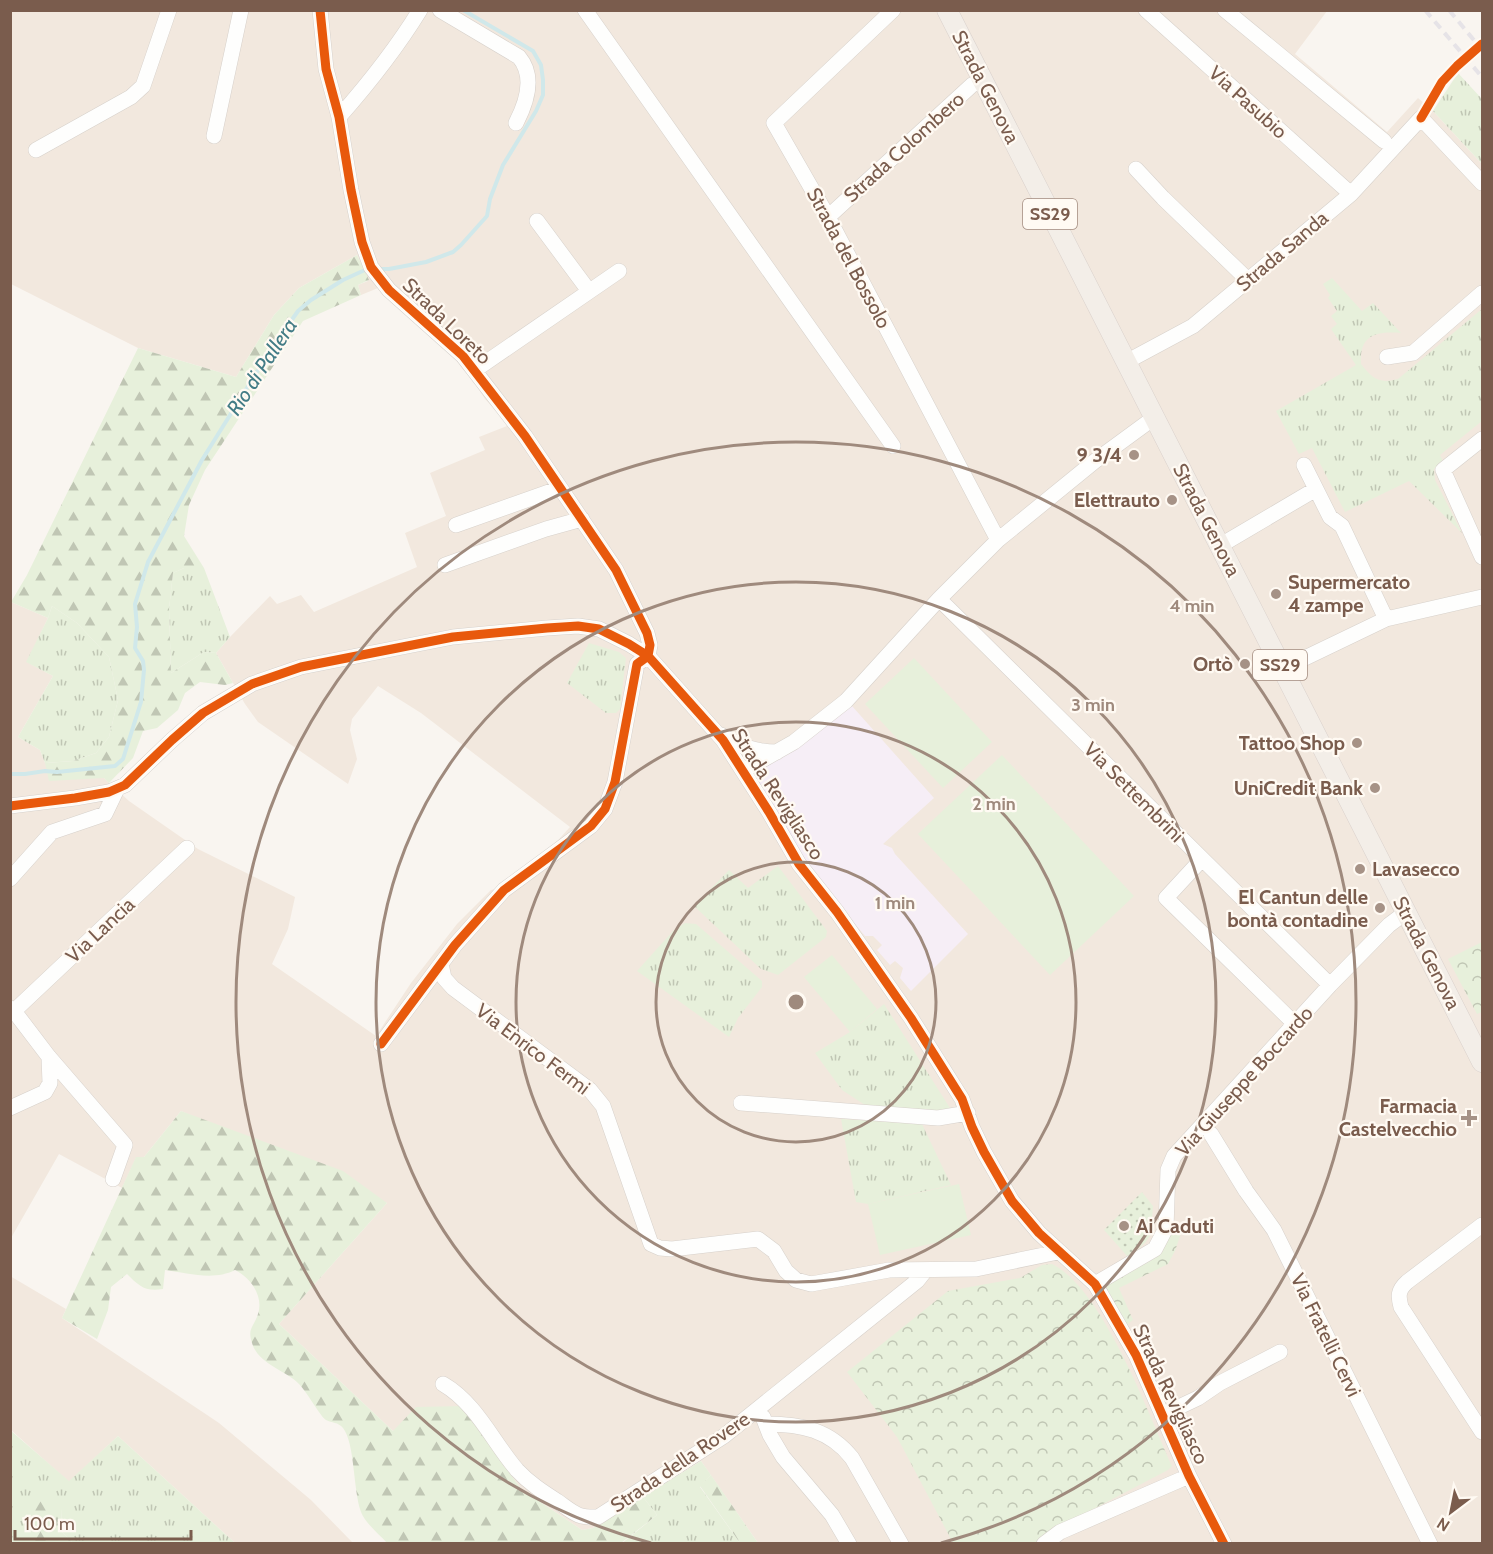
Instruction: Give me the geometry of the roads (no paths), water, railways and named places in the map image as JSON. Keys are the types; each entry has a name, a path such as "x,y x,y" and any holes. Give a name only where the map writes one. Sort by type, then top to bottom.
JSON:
{"main road":[{"name":"Strada Genova","path":"947,10 1221,545 1405,913 1476,1034 1482,1062"}],"street":[{"path":"36,150 131,97 143,86 169,10"},
{"path":"214,136 241,10"},
{"name":"Strada Loreto","path":"320,10 326,69 339,117 351,190 371,267 389,290 463,356 525,436 616,570 647,633 650,645 648,656"},
{"path":"339,117 371,82 393,53 420,10"},
{"path":"440,10 519,57 525,65 528,76 527,93 516,123"},
{"path":"585,10 893,446"},
{"name":"Strada del Bossolo","path":"893,10 774,123 828,217 998,540"},
{"name":"Via Pasubio","path":"1146,10 1351,194"},
{"path":"1225,10 1384,141"},
{"name":"Strada Colombero","path":"828,217 972,85 982,80"},
{"name":"Strada Sanda","path":"1126,362 1193,326 1351,194 1421,118 1482,183"},
{"path":"1136,169 1248,280"},
{"path":"537,221 589,291"},
{"path":"475,370 619,271"},
{"path":"1387,357 1413,353 1482,293"},
{"path":"743,771 804,736 846,700 939,599 998,540 1095,461 1155,417"},
{"path":"1482,439 1443,470 1482,557"},
{"path":"1304,465 1330,517 1342,526 1386,619"},
{"path":"456,525 560,488"},
{"path":"1221,545 1316,489"},
{"path":"445,565 546,529 582,519"},
{"path":"1282,669 1386,619 1482,597"},
{"name":"Via Settembrini","path":"939,599 1330,985"},
{"name":"Strada Revigliasco","path":"10,806 75,798 117,789 138,775 172,740 203,713 252,684 301,667 453,637 578,626 599,629 648,656 716,731 799,864 837,912 911,1018 962,1099 984,1152 1012,1201 1039,1233 1095,1284 1136,1355 1189,1476 1224,1544"},
{"path":"381,1044 441,964 504,890 591,826 605,809 615,782 637,664 648,656"},
{"path":"716,731 744,747 761,752 777,752"},
{"path":"10,879 51,832 105,814 117,789"},
{"name":"Strada Revigliasco","path":"10,795 23,795 46,802"},
{"name":"Via Lancia","path":"113,1179 125,1145 12,1009 187,848"},
{"path":"1202,859 1166,898 1294,1024"},
{"name":"Via Giuseppe Boccardo","path":"1095,1284 1155,1249 1166,1228 1167,1176 1174,1156 1330,985 1389,925 1405,913"},
{"name":"Via Enrico Fermi","path":"441,964 444,978 453,988 590,1090 603,1106 651,1244 660,1248 672,1249 758,1239 774,1251 786,1271 796,1280 811,1284 889,1270 925,1271"},
{"path":"10,1108 45,1092 50,1083 50,1057"},
{"path":"741,1103 938,1118 968,1113"},
{"name":"Via Fratelli Cervi","path":"1211,1134 1246,1191 1274,1230 1430,1544"},
{"path":"1482,1225 1407,1282 1400,1289 1398,1297 1401,1307 1482,1432"},
{"path":"925,1271 976,1269 1058,1252"},
{"name":"Strada della Rovere","path":"443,1384 455,1391 467,1403 518,1470 532,1484 582,1518 598,1517 724,1436 917,1281 925,1271"},
{"path":"1162,1415 1198,1398 1220,1383 1280,1352"},
{"path":"849,1544 832,1515 783,1457 770,1435 765,1420 810,1428 827,1435 843,1446 901,1544"},
{"path":"1044,1544 1060,1532 1189,1476"}],"waterway":[{"name":"Rio di Pallera","path":"378,269 426,262 453,252 461,245 487,216 490,199 503,165 536,111 543,95 541,65 533,51 463,10"},
{"name":"Rio di Pallera","path":"10,774 115,766 123,759 141,702 144,670 143,661 135,648 137,627 135,604 148,562 202,460 270,351 298,311 343,280 367,269"}],"railway":[{"path":"1425,10 1482,77"},
{"path":"1449,10 1482,50"}],"place":[{"name":"9 3/4","path":"1134,455"},
{"name":"Elettrauto","path":"1172,500"},
{"name":"Supermercato 4 zampe","path":"1276,594"},
{"name":"Ortò","path":"1245,664"},
{"name":"Tattoo Shop","path":"1357,743"},
{"name":"UniCredit Bank","path":"1375,788"},
{"name":"Lavasecco","path":"1360,869"},
{"name":"El Cantun delle bontà contadine","path":"1380,908"},
{"name":"Farmacia Castelvecchio","path":"1469,1118"},
{"name":"Ai Caduti","path":"1124,1226"}]}
